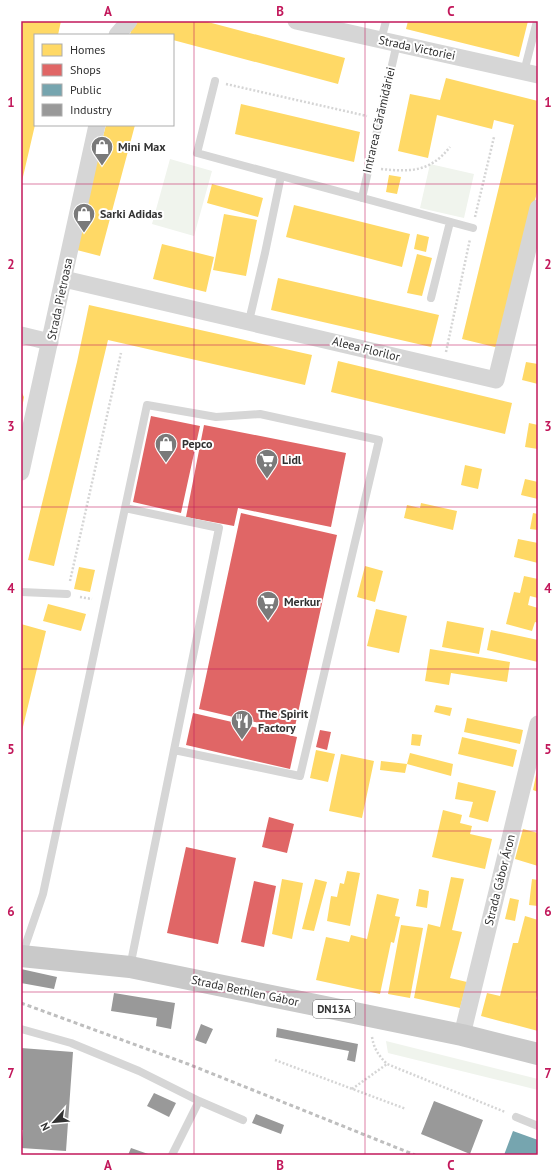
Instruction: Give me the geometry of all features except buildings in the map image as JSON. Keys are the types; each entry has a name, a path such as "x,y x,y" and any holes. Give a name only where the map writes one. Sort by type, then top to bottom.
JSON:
{"main road":[{"name":"Strada Bethlen Gábor","path":"21,956 130,967 462,1035 538,1054"}],"street":[{"path":"109,21 116,34"},
{"path":"117,34 129,21"},
{"name":"Strada Victoriei","path":"296,21 531,73"},
{"name":"Strada Pietroasa","path":"21,472 97,126"},
{"name":"Aleea Florilor","path":"64,279 249,321 496,380 538,208"},
{"path":"21,335 50,342"},
{"name":"Strada Gábor Áron","path":"462,1035 538,724"}],"lane":[{"name":"Intrarea Cărămidăriei","path":"362,198 380,119 389,41 386,21"},
{"path":"531,73 537,21"},
{"path":"215,81 197,153 472,228"},
{"path":"249,321 282,176"},
{"path":"431,298 450,222"},
{"path":"21,956 43,894 148,405 216,417 260,414 379,440 300,776 174,750"},
{"path":"126,508 219,528 130,967"},
{"path":"21,592 67,594"},
{"path":"21,1029 71,1043 139,1071 199,1102 243,1120"},
{"path":"172,1155 199,1102"},
{"path":"516,1117 538,1126"}],"path":[{"path":"215,81 380,119"},
{"path":"442,368 472,228 494,137"},
{"path":"368,168 403,171 425,167 440,158 450,147"},
{"path":"105,602 67,594 121,353"},
{"path":"367,1016 373,1046 387,1064 516,1117"},
{"path":"276,1060 406,1109"},
{"path":"352,1089 387,1064"}],"shaded area":[{"path":"170,159 212,171 194,236 152,224"},
{"path":"430,164 474,174 464,218 420,208"},
{"path":"386,1041 538,1079 538,1090 388,1053"}],"railway":[{"path":"21,1003 188,1064 415,1155"}],"place":[{"name":"Mini Max","path":"102,166"},
{"name":"Sarki Adidas","path":"84,234"},
{"name":"Pepco","path":"166,464"},
{"name":"Lidl","path":"267,480"},
{"name":"Merkur","path":"268,622"},
{"name":"The Spirit Factory","path":"242,740"}]}
